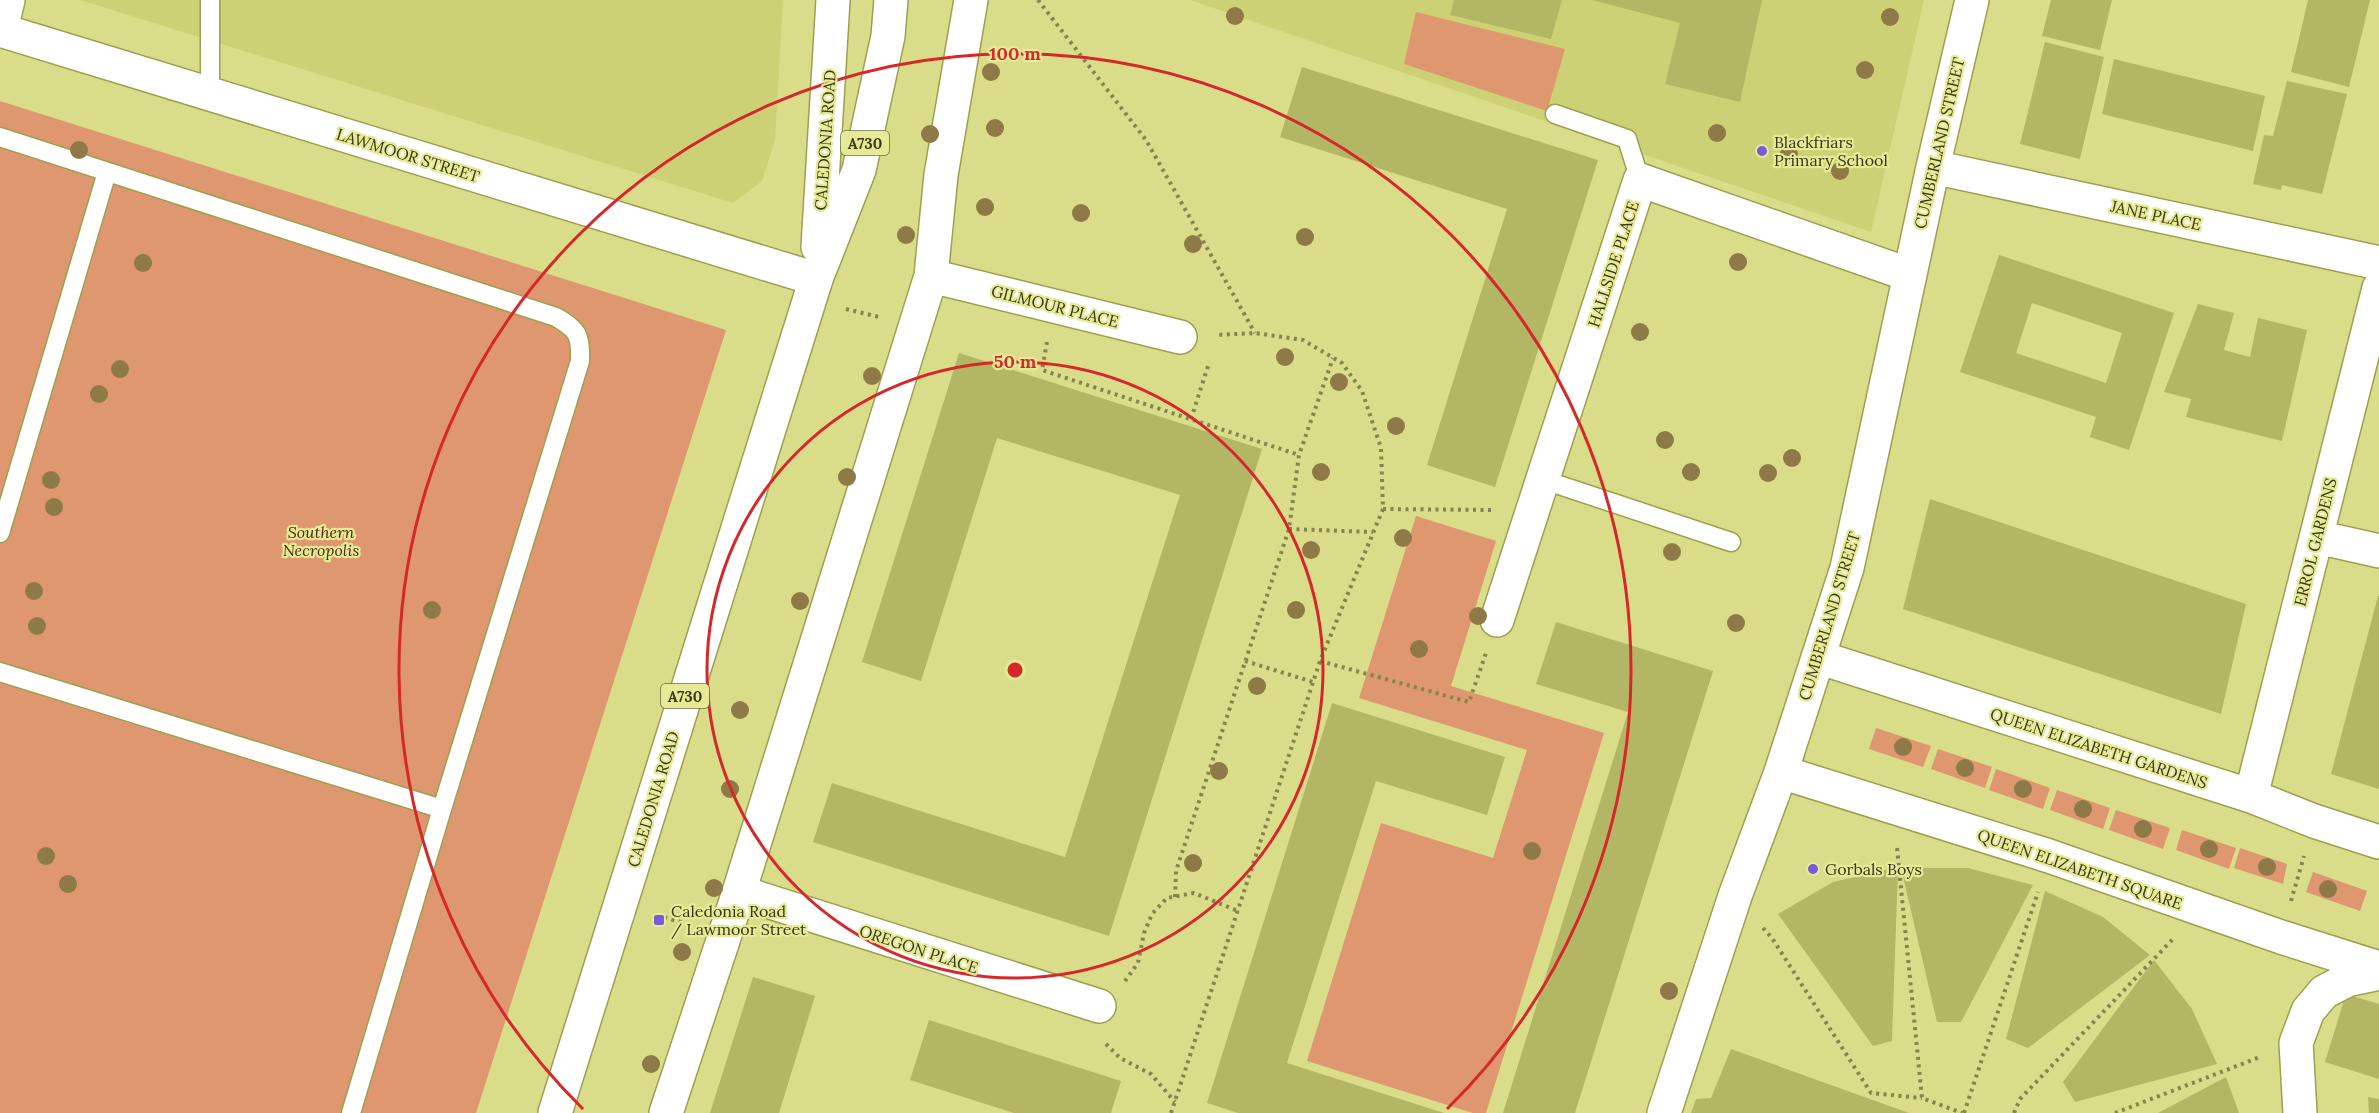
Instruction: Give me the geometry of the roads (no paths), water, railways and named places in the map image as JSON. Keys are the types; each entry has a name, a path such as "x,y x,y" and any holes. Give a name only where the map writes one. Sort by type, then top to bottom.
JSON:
{"street":[{"path":"0,30 8,0"},
{"name":"CALEDONIA ROAD","path":"813,290 833,0"},
{"name":"CALEDONIA ROAD","path":"555,1113 813,290 859,170 888,36 891,0"},
{"path":"666,1113 739,892 930,276 941,175 971,0"},
{"name":"CUMBERLAND STREET","path":"1665,1113 1735,896 1781,772 1847,568 1933,167 1972,0"},
{"name":"LAWMOOR STREET","path":"0,30 210,95 813,290"},
{"name":"JANE PLACE","path":"1933,167 2379,263"},
{"name":"HALLSIDE PLACE","path":"1497,620 1640,180 1910,275"},
{"name":"GILMOUR PLACE","path":"930,276 1180,337"},
{"name":"ERROL GARDENS","path":"2251,796 2379,288"},
{"path":"2317,537 2379,551"},
{"name":"QUEEN ELIZABETH GARDENS","path":"1818,657 2251,796 2314,821 2379,842"},
{"name":"QUEEN ELIZABETH SQUARE","path":"1781,772 2049,856 2281,937 2379,968"},
{"name":"OREGON PLACE","path":"739,892 1099,1006"},
{"path":"2300,1113 2296,1043 2308,1011 2324,992 2347,980 2379,973"}],"lane":[{"path":"210,0 210,95"},
{"path":"1555,114 1627,139 1640,180"},
{"path":"0,137 556,317 577,332 580,361 441,809 351,1113"},
{"path":"0,533 107,172"},
{"path":"1544,480 1731,542"},
{"path":"0,672 441,809"}],"place":[{"name":"Blackfriars Primary School","path":"1762,151"},
{"name":"Gorbals Boys","path":"1813,869"},
{"name":"Caledonia Road / Lawmoor Street","path":"659,920"}],"park label":[{"name":"Southern Necropolis","path":"321,541"}]}
